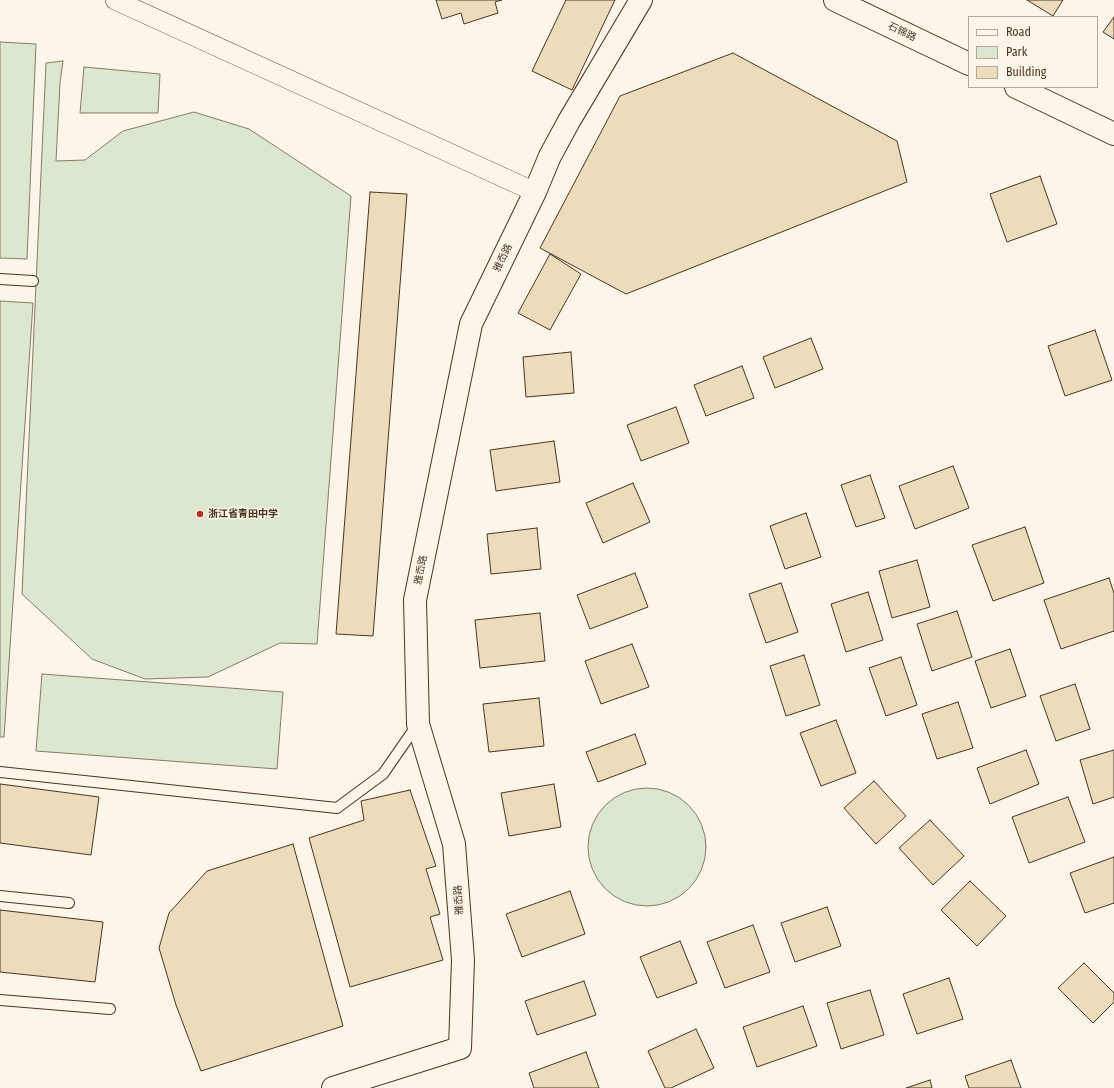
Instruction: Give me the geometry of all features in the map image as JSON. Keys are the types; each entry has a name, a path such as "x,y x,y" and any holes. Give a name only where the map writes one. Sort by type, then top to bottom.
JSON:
{"street":[{"path":"115,0 535,192"},
{"name":"雅岙路","path":"333,1088 460,1048 463,960 454,844 418,724 415,600 471,324 535,192 550,156 569,121 641,0"},
{"name":"石锦路","path":"835,0 968,64"},
{"path":"1018,88 1114,134"}],"lane":[{"path":"0,279 33,281"},
{"path":"0,772 337,808 383,774 418,724"},
{"path":"0,896 68,903"},
{"path":"0,1000 110,1009"}],"green space":[{"path":"0,42 36,44 27,259 0,258"},
{"path":"63,61 60,83 56,161 85,160 123,131 194,112 249,129 351,196 317,644 280,643 208,677 145,679 92,659 22,594 46,63"},
{"path":"84,67 160,74 158,113 80,113"},
{"path":"0,301 33,303 4,737 0,737"},
{"path":"42,674 283,692 277,769 36,751"},
{"path":"647,788 670,792 689,805 702,824 706,847 702,870 689,889 670,902 647,906 624,902 605,889 592,870 588,847 592,824 605,805 624,792"}],"building":[{"path":"436,0 502,0 495,2 498,13 464,24 461,13 442,19"},
{"path":"566,0 615,0 572,90 532,71"},
{"path":"1027,0 1063,0 1053,16"},
{"path":"1114,17 1114,39 1103,32"},
{"path":"733,53 897,141 907,182 626,294 540,248 620,96"},
{"path":"1040,176 1057,224 1007,242 990,194"},
{"path":"370,192 407,194 373,636 336,634"},
{"path":"550,254 581,274 550,330 518,313"},
{"path":"1095,330 1112,380 1065,396 1048,346"},
{"path":"811,338 823,369 775,388 763,357"},
{"path":"571,352 574,393 526,397 523,357"},
{"path":"742,366 754,398 706,416 694,385"},
{"path":"676,407 689,443 641,461 627,425"},
{"path":"554,441 560,482 496,491 490,450"},
{"path":"953,466 969,508 915,529 899,486"},
{"path":"870,475 885,518 856,527 841,485"},
{"path":"633,483 650,522 603,543 586,503"},
{"path":"806,513 821,557 785,569 770,526"},
{"path":"1025,527 1044,583 993,601 972,545"},
{"path":"537,528 541,569 491,574 487,534"},
{"path":"917,560 930,607 892,618 879,571"},
{"path":"635,573 648,607 590,629 577,595"},
{"path":"1109,578 1114,593 1114,631 1061,649 1044,600"},
{"path":"781,583 798,632 766,643 749,594"},
{"path":"868,592 883,640 846,652 831,604"},
{"path":"957,611 972,657 932,671 917,624"},
{"path":"540,613 545,661 480,668 475,620"},
{"path":"632,644 649,687 601,704 585,661"},
{"path":"1010,649 1026,696 991,708 975,661"},
{"path":"804,655 820,705 786,716 770,666"},
{"path":"901,657 917,705 886,716 869,668"},
{"path":"1075,684 1090,729 1056,741 1040,696"},
{"path":"539,698 544,746 489,752 483,704"},
{"path":"958,702 973,748 937,759 922,714"},
{"path":"836,720 856,773 821,786 800,733"},
{"path":"635,734 646,764 598,782 586,752"},
{"path":"1026,750 1039,784 990,804 977,768"},
{"path":"1114,750 1114,797 1093,804 1080,760"},
{"path":"874,781 906,816 876,844 844,808"},
{"path":"0,784 99,797 91,855 0,843"},
{"path":"554,784 561,827 509,836 501,793"},
{"path":"410,790 436,866 426,869 440,914 430,917 443,960 350,987 309,838 364,820 361,801"},
{"path":"1068,797 1085,842 1029,863 1012,817"},
{"path":"930,820 964,856 933,885 899,848"},
{"path":"293,844 343,1026 201,1071 176,1005 159,948 169,913 207,871"},
{"path":"1114,857 1114,903 1085,913 1070,873"},
{"path":"970,881 1006,916 977,946 941,910"},
{"path":"570,891 585,934 522,957 506,914"},
{"path":"827,907 841,946 795,962 781,923"},
{"path":"0,910 103,922 95,982 0,972"},
{"path":"753,925 770,972 725,988 707,942"},
{"path":"680,941 697,983 657,998 640,957"},
{"path":"1084,963 1114,993 1114,1002 1093,1023 1058,988"},
{"path":"949,978 963,1019 917,1034 903,994"},
{"path":"584,981 596,1015 537,1035 525,1001"},
{"path":"870,990 884,1035 841,1049 827,1003"},
{"path":"803,1006 817,1046 757,1067 743,1027"},
{"path":"696,1029 714,1068 671,1088 665,1088 648,1051"},
{"path":"586,1052 599,1088 534,1088 529,1073"},
{"path":"1011,1060 1021,1088 969,1088 965,1076"},
{"path":"930,1080 932,1088 906,1088"}],"place":[{"name":"浙江省青田中学","path":"200,514"}]}
